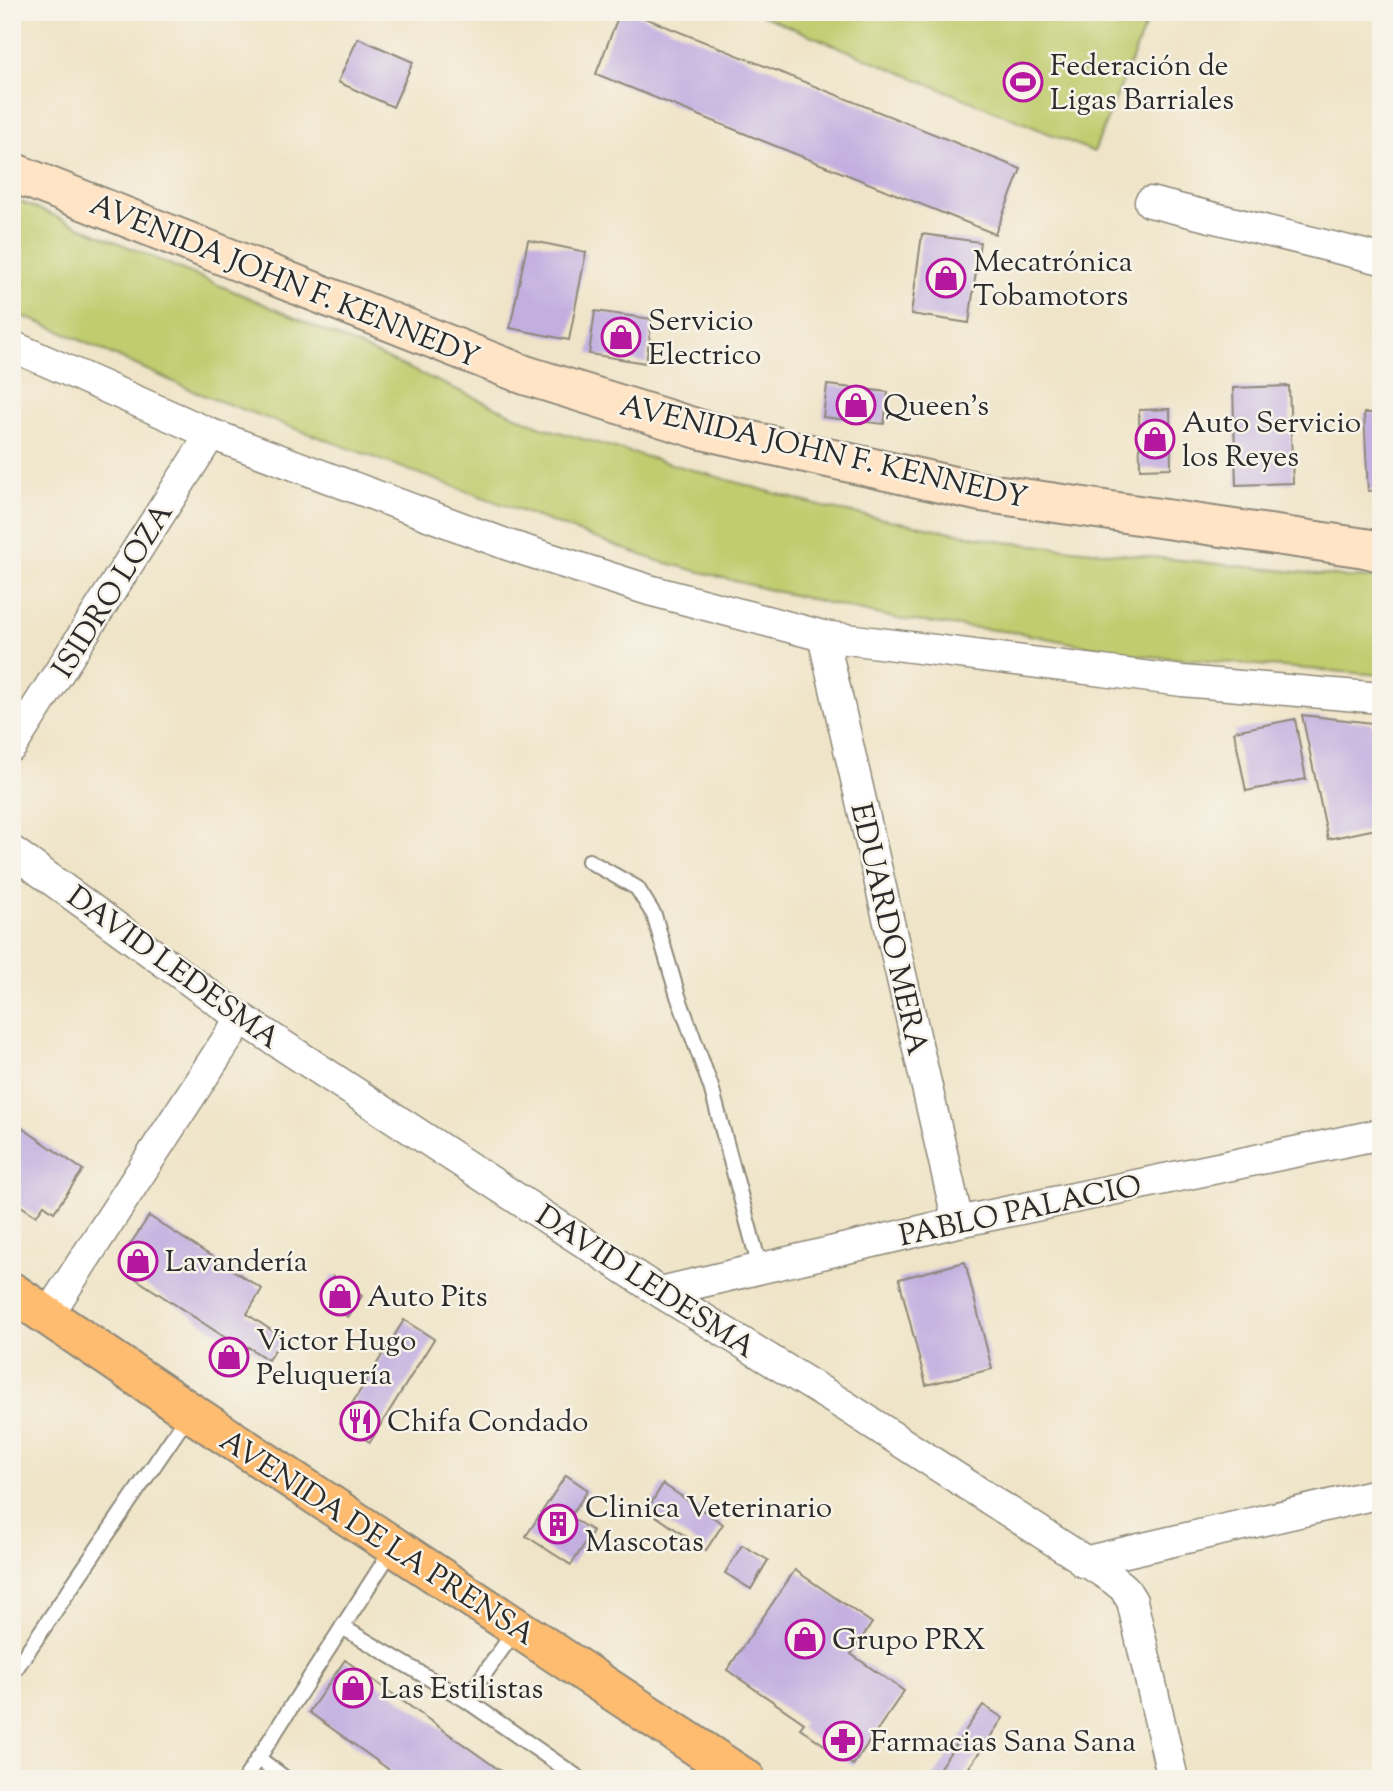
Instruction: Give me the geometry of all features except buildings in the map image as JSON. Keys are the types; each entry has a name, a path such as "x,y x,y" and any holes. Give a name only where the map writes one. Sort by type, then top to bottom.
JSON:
{"main road":[{"name":"AVENIDA JOHN F. KENNEDY","path":"12,172 525,375 702,430 981,492 1376,548"},
{"name":"AVENIDA DE LA PRENSA","path":"12,1292 746,1779"}],"street":[{"path":"1150,202 1381,259"},
{"path":"12,346 211,433 509,545 649,590 823,636 1182,681 1381,698"},
{"name":"ISIDRO LOZA","path":"12,746 211,433"},
{"name":"EDUARDO MERA","path":"823,636 958,1222"},
{"name":"DAVID LEDESMA","path":"12,851 241,1018 660,1292 847,1407 1124,1588 1132,1601 1173,1779"},
{"path":"48,1315 241,1018"},
{"name":"PABLO PALACIO","path":"660,1292 958,1222 1381,1134"},
{"path":"1083,1562 1381,1493"}],"lane":[{"path":"589,862 637,888 654,915 678,996 711,1087 760,1269"},
{"path":"12,1674 190,1412"},
{"path":"245,1779 393,1547"},
{"path":"342,1627 466,1699 579,1779"},
{"path":"466,1699 516,1628"},
{"path":"258,1758 286,1779"}],"green space":[{"name":"Federación de Ligas Barriales","path":"754,12 1151,12 1094,152"},
{"path":"12,198 259,302 541,427 827,508 1004,542 1346,577 1381,578 1381,675 1134,655 1020,633 898,619 655,560 203,395 12,312"}],"place":[{"name":"Federación de Ligas Barriales","path":"1023,82"},
{"name":"Mecatrónica Tobamotors","path":"946,278"},
{"name":"Servicio Electrico","path":"621,337"},
{"name":"Queen's","path":"856,405"},
{"name":"Auto Servicio los Reyes","path":"1155,439"},
{"name":"Lavandería","path":"138,1261"},
{"name":"Auto Pits","path":"340,1296"},
{"name":"Victor Hugo Peluquería","path":"229,1357"},
{"name":"Chifa Condado","path":"360,1421"},
{"name":"Clinica Veterinario Mascotas","path":"558,1524"},
{"name":"Grupo PRX","path":"805,1639"},
{"name":"Las Estilistas","path":"353,1688"},
{"name":"Farmacias Sana Sana","path":"843,1741"}]}
